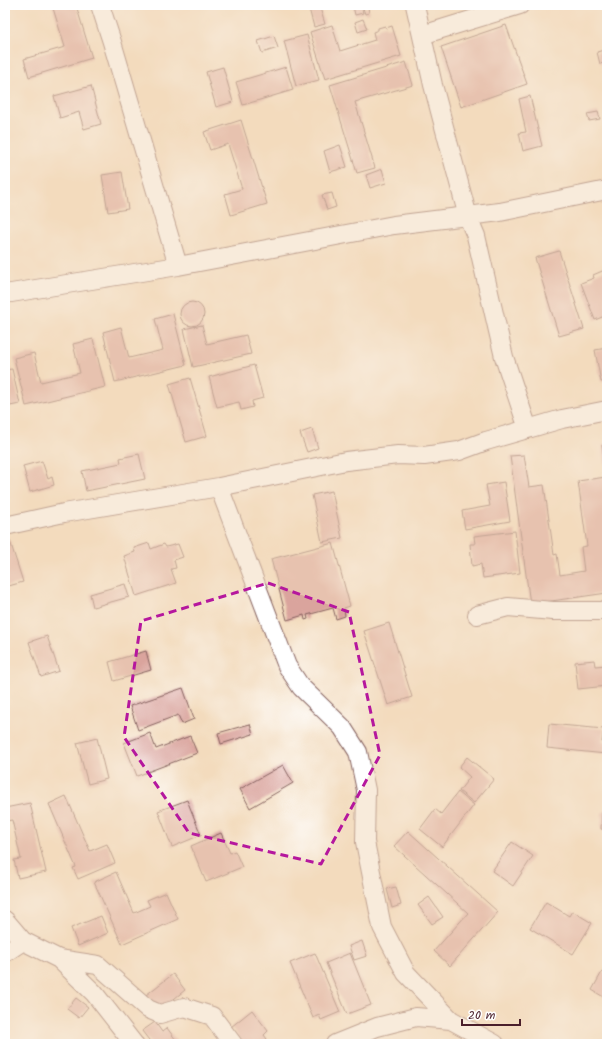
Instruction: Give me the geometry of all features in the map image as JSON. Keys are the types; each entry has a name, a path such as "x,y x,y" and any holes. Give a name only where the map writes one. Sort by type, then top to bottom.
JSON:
{"street":[{"path":"100,5 178,266"},
{"path":"415,5 468,217 476,236 504,357 528,429"},
{"path":"422,35 520,5"},
{"path":"5,294 178,266 394,225 468,217 607,190"},
{"path":"5,526 64,513 219,486 375,456 424,456 459,451 562,419 607,410"},
{"path":"219,486 287,666 301,687 342,727 358,752 366,790 365,842 382,927 406,973 451,1020 495,1044"},
{"path":"477,615 508,607 553,611 603,611 607,609"},
{"path":"5,920 23,941 59,959 98,965 148,1009 160,1014 184,1007 212,1016 233,1044"},
{"path":"5,953 23,941"},
{"path":"59,959 94,994 134,1044"},
{"path":"336,1044 377,1027 416,1017 451,1020"}],"highlighted area":[{"path":"268,583 349,612 380,755 321,864 189,833 124,737 141,621"}],"building":[{"path":"52,5 76,5 92,58 29,77 24,59 65,47"},
{"path":"308,5 319,5 325,24 314,27"},
{"path":"361,5 363,13 355,15 353,6"},
{"path":"368,7 369,13 365,14 363,8"},
{"path":"363,19 367,29 358,32 355,22"},
{"path":"332,25 340,51 375,40 373,32 378,30 378,28 392,26 401,56 325,79 310,32"},
{"path":"506,25 527,84 461,107 441,47"},
{"path":"307,35 319,80 296,86 284,41"},
{"path":"274,36 278,48 262,53 258,41"},
{"path":"607,49 607,62 600,64 597,52"},
{"path":"406,62 413,85 355,102 375,168 357,173 330,85"},
{"path":"223,67 233,102 216,107 206,72"},
{"path":"286,67 293,90 243,105 236,82"},
{"path":"91,86 101,124 84,129 79,112 60,118 54,96"},
{"path":"530,96 542,146 523,151 519,133 526,132 519,99"},
{"path":"598,112 600,119 589,121 587,114"},
{"path":"241,120 267,204 231,215 225,194 242,189 228,144 210,150 204,132"},
{"path":"340,145 347,167 330,172 324,151"},
{"path":"382,169 386,183 370,188 366,175"},
{"path":"122,172 128,209 108,212 102,175"},
{"path":"332,193 336,207 327,210 322,195"},
{"path":"559,251 584,329 559,336 535,258"},
{"path":"607,269 607,315 595,320 581,283 594,278 593,275"},
{"path":"192,302 197,303 203,309 203,319 197,325 192,326 187,325 181,319 180,314 181,309 187,303"},
{"path":"173,314 186,365 115,382 103,332 121,327 129,358 163,350 155,319"},
{"path":"202,325 207,344 246,335 251,354 193,367 184,329"},
{"path":"93,339 105,387 26,406 14,358 34,353 41,382 80,373 73,344"},
{"path":"607,348 607,381 601,382 595,350"},
{"path":"254,365 263,398 252,401 253,407 241,410 239,402 217,407 209,377"},
{"path":"12,369 20,404 5,407 5,370"},
{"path":"190,378 207,436 186,442 169,384"},
{"path":"312,429 318,448 307,452 300,433"},
{"path":"607,444 607,464 605,464 602,445"},
{"path":"139,454 145,479 86,491 82,471 121,463 120,458"},
{"path":"524,455 529,487 544,485 554,555 557,554 560,575 584,571 581,547 587,546 578,481 606,477 607,593 530,604 510,456"},
{"path":"42,461 48,479 52,477 54,485 30,492 23,466"},
{"path":"504,482 510,521 465,529 462,511 490,506 486,485"},
{"path":"332,491 342,538 322,542 312,495"},
{"path":"515,531 520,573 483,578 481,564 472,566 470,544 475,544 474,536"},
{"path":"10,541 23,582 5,587 5,542"},
{"path":"149,543 151,549 164,544 166,547 178,544 183,557 174,560 176,568 171,569 176,583 136,596 124,556 135,552 134,548"},
{"path":"333,543 350,606 344,608 345,616 336,619 333,608 307,615 308,619 305,620 304,615 287,620 271,559"},
{"path":"125,584 129,597 93,607 90,594"},
{"path":"389,623 412,697 388,705 364,631"},
{"path":"47,636 59,671 41,677 29,642"},
{"path":"146,651 151,670 114,681 109,662"},
{"path":"594,660 595,666 607,665 607,686 578,689 575,662"},
{"path":"183,688 194,719 182,724 178,715 138,730 130,706"},
{"path":"250,724 253,734 221,744 218,733"},
{"path":"549,724 604,729 602,742 607,743 606,754 547,748"},
{"path":"150,733 156,749 190,736 197,753 137,776 124,743"},
{"path":"97,738 107,779 88,784 77,743"},
{"path":"467,757 494,779 474,803 459,791 470,777 459,767"},
{"path":"283,765 293,783 250,808 240,789"},
{"path":"458,792 474,805 442,847 420,829 435,809 441,814"},
{"path":"66,796 90,851 107,844 115,863 78,879 73,868 76,867 49,804"},
{"path":"187,800 201,835 172,847 158,811"},
{"path":"30,803 46,872 18,878 14,860 21,859 12,820 6,821 5,808"},
{"path":"602,812 607,812 607,830 601,829"},
{"path":"408,831 498,912 450,966 434,951 468,913 394,846"},
{"path":"221,833 230,853 235,851 242,867 206,882 191,846"},
{"path":"512,842 533,856 513,886 492,871"},
{"path":"116,872 134,913 150,906 147,900 166,892 178,919 122,944 94,882"},
{"path":"396,887 401,905 392,908 387,889"},
{"path":"429,897 443,917 432,924 418,905"},
{"path":"546,902 569,916 572,911 592,923 573,954 530,928"},
{"path":"101,916 108,933 78,946 71,928"},
{"path":"362,941 367,956 354,960 349,946"},
{"path":"315,953 340,1012 321,1020 319,1015 313,1018 290,963"},
{"path":"350,953 371,1005 347,1014 326,963"},
{"path":"602,972 607,974 607,999 592,990"},
{"path":"173,974 185,990 159,1011 146,995"},
{"path":"76,998 88,1007 79,1018 67,1009"},
{"path":"252,1010 268,1031 264,1035 267,1039 260,1044 244,1044 231,1027"},
{"path":"155,1022 162,1032 167,1028 179,1044 152,1044 142,1031"}]}
